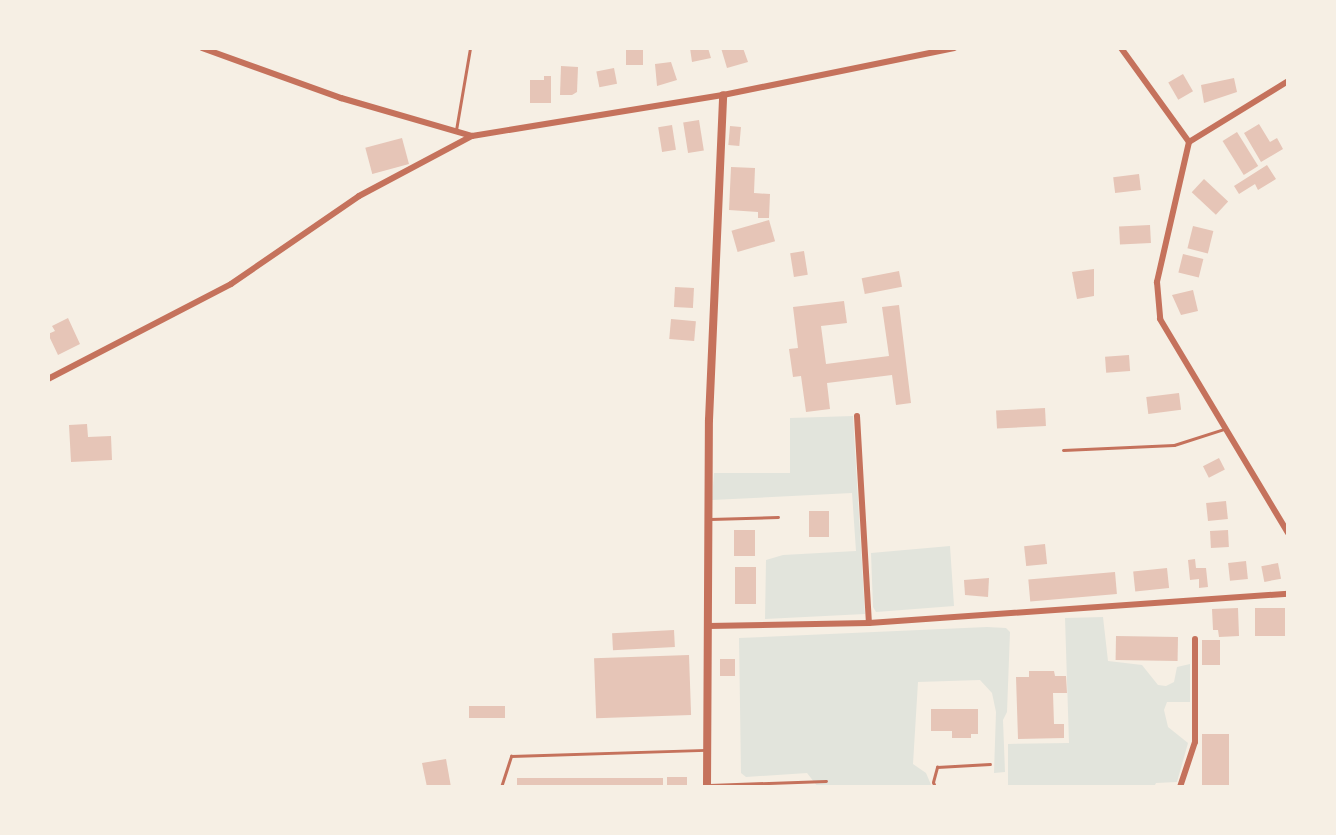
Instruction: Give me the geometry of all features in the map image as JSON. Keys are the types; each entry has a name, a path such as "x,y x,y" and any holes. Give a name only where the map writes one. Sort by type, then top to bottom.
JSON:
{"street":[{"path":"202,48 341,98 472,136"},
{"path":"48,379 231,284 359,196 472,136 723,95 954,48"},
{"path":"1121,48 1189,142"},
{"path":"1288,81 1189,142 1157,282 1157,308 1165,332 1288,533"},
{"path":"707,786 707,519 723,95"},
{"path":"857,416 869,623"},
{"path":"708,626 869,623 1288,594"},
{"path":"1180,787 1195,742 1195,639"}],"lane":[{"path":"456,131 470,48"},
{"path":"1063,450 1174,445 1224,429"},
{"path":"707,519 778,517"},
{"path":"501,787 511,756 708,750"},
{"path":"935,787 933,782 937,767 990,764"},
{"path":"707,786 826,781"}],"shaded area":[{"path":"853,416 865,614 765,619 766,560 783,555 856,551 852,493 712,500 714,473 790,473 790,418"},
{"path":"950,546 954,606 876,612 873,607 871,553"},
{"path":"1103,617 1108,661 1142,665 1158,685 1166,686 1174,682 1177,667 1190,664 1190,702 1167,702 1164,710 1168,727 1188,743 1177,782 1156,783 1154,787 1008,787 1008,744 1069,743 1065,618"},
{"path":"1006,628 1010,632 1007,712 1003,720 1005,772 994,773 996,712 992,693 980,680 918,682 913,764 926,773 932,787 818,787 807,773 746,777 741,773 739,638"}],"building":[{"path":"626,48 643,48 643,65 626,65"},
{"path":"690,48 708,48 711,58 692,62"},
{"path":"721,48 743,48 748,62 727,68"},
{"path":"671,62 677,80 657,86 655,64"},
{"path":"561,66 578,67 577,92 572,95 560,95"},
{"path":"614,68 617,84 599,87 596,71"},
{"path":"1183,74 1193,91 1178,100 1168,82"},
{"path":"544,76 551,76 551,103 530,103 530,80 544,80"},
{"path":"1234,78 1237,92 1204,103 1201,85"},
{"path":"699,120 704,151 688,153 683,123"},
{"path":"1259,124 1270,142 1277,138 1283,149 1261,162 1244,133"},
{"path":"672,125 676,150 662,152 658,127"},
{"path":"730,126 741,127 739,146 728,145"},
{"path":"1237,132 1258,166 1244,175 1223,141"},
{"path":"402,138 409,164 372,174 365,148"},
{"path":"1267,165 1276,179 1258,190 1255,184 1239,194 1234,186"},
{"path":"731,167 755,168 754,193 770,194 769,218 758,218 758,212 729,210"},
{"path":"1139,174 1141,190 1115,193 1113,177"},
{"path":"1204,179 1228,202 1216,215 1192,192"},
{"path":"769,220 775,241 738,252 732,231"},
{"path":"1150,225 1151,243 1120,245 1119,227"},
{"path":"1193,226 1213,231 1208,253 1187,248"},
{"path":"804,251 808,275 794,277 790,253"},
{"path":"1183,254 1203,259 1199,278 1178,272"},
{"path":"1094,269 1094,296 1077,299 1072,272"},
{"path":"899,271 902,287 865,294 862,278"},
{"path":"675,287 694,288 693,308 674,307"},
{"path":"1193,290 1198,311 1181,315 1172,295"},
{"path":"844,301 847,323 821,326 826,364 889,356 882,307 899,305 911,403 896,405 892,375 827,383 830,409 806,412 801,376 793,377 789,349 798,348 793,307"},
{"path":"68,318 80,344 58,355 48,334 55,331 52,326"},
{"path":"671,319 696,321 694,341 669,339"},
{"path":"1129,355 1130,371 1106,373 1105,357"},
{"path":"1179,393 1181,410 1148,414 1146,397"},
{"path":"1045,408 1046,426 997,429 996,411"},
{"path":"87,424 88,437 111,436 112,460 71,462 69,425"},
{"path":"1219,458 1225,470 1209,478 1203,466"},
{"path":"1226,501 1228,519 1208,521 1206,503"},
{"path":"809,511 829,511 829,537 809,537"},
{"path":"734,530 755,530 755,556 734,556"},
{"path":"1228,530 1229,547 1211,548 1210,531"},
{"path":"1045,544 1047,564 1026,566 1024,546"},
{"path":"1195,559 1196,568 1206,568 1208,587 1199,588 1199,579 1190,580 1188,560"},
{"path":"1246,561 1248,579 1230,581 1228,563"},
{"path":"1278,563 1281,579 1264,582 1261,566"},
{"path":"735,567 756,567 756,604 735,604"},
{"path":"1167,568 1169,588 1135,591 1133,572"},
{"path":"1115,572 1117,594 1030,601 1028,580"},
{"path":"989,578 988,597 965,595 964,580"},
{"path":"1238,608 1239,636 1219,637 1218,630 1213,630 1212,609"},
{"path":"1255,608 1285,608 1285,636 1255,636"},
{"path":"674,630 675,647 613,650 612,633"},
{"path":"1116,636 1178,637 1178,661 1116,660"},
{"path":"1202,640 1220,640 1220,665 1202,665"},
{"path":"689,655 691,715 596,718 594,658"},
{"path":"720,659 735,659 735,676 720,676"},
{"path":"1029,671 1054,671 1055,676 1066,676 1067,693 1053,693 1054,724 1064,724 1064,738 1018,739 1016,677 1029,677"},
{"path":"469,706 505,706 505,718 469,718"},
{"path":"931,709 978,709 978,734 971,734 971,738 952,738 952,731 931,731"},
{"path":"1202,734 1229,734 1229,787 1202,787"},
{"path":"446,759 451,787 427,787 422,763"},
{"path":"667,777 687,777 687,787 667,787"},
{"path":"517,778 663,778 663,787 517,787"}]}
